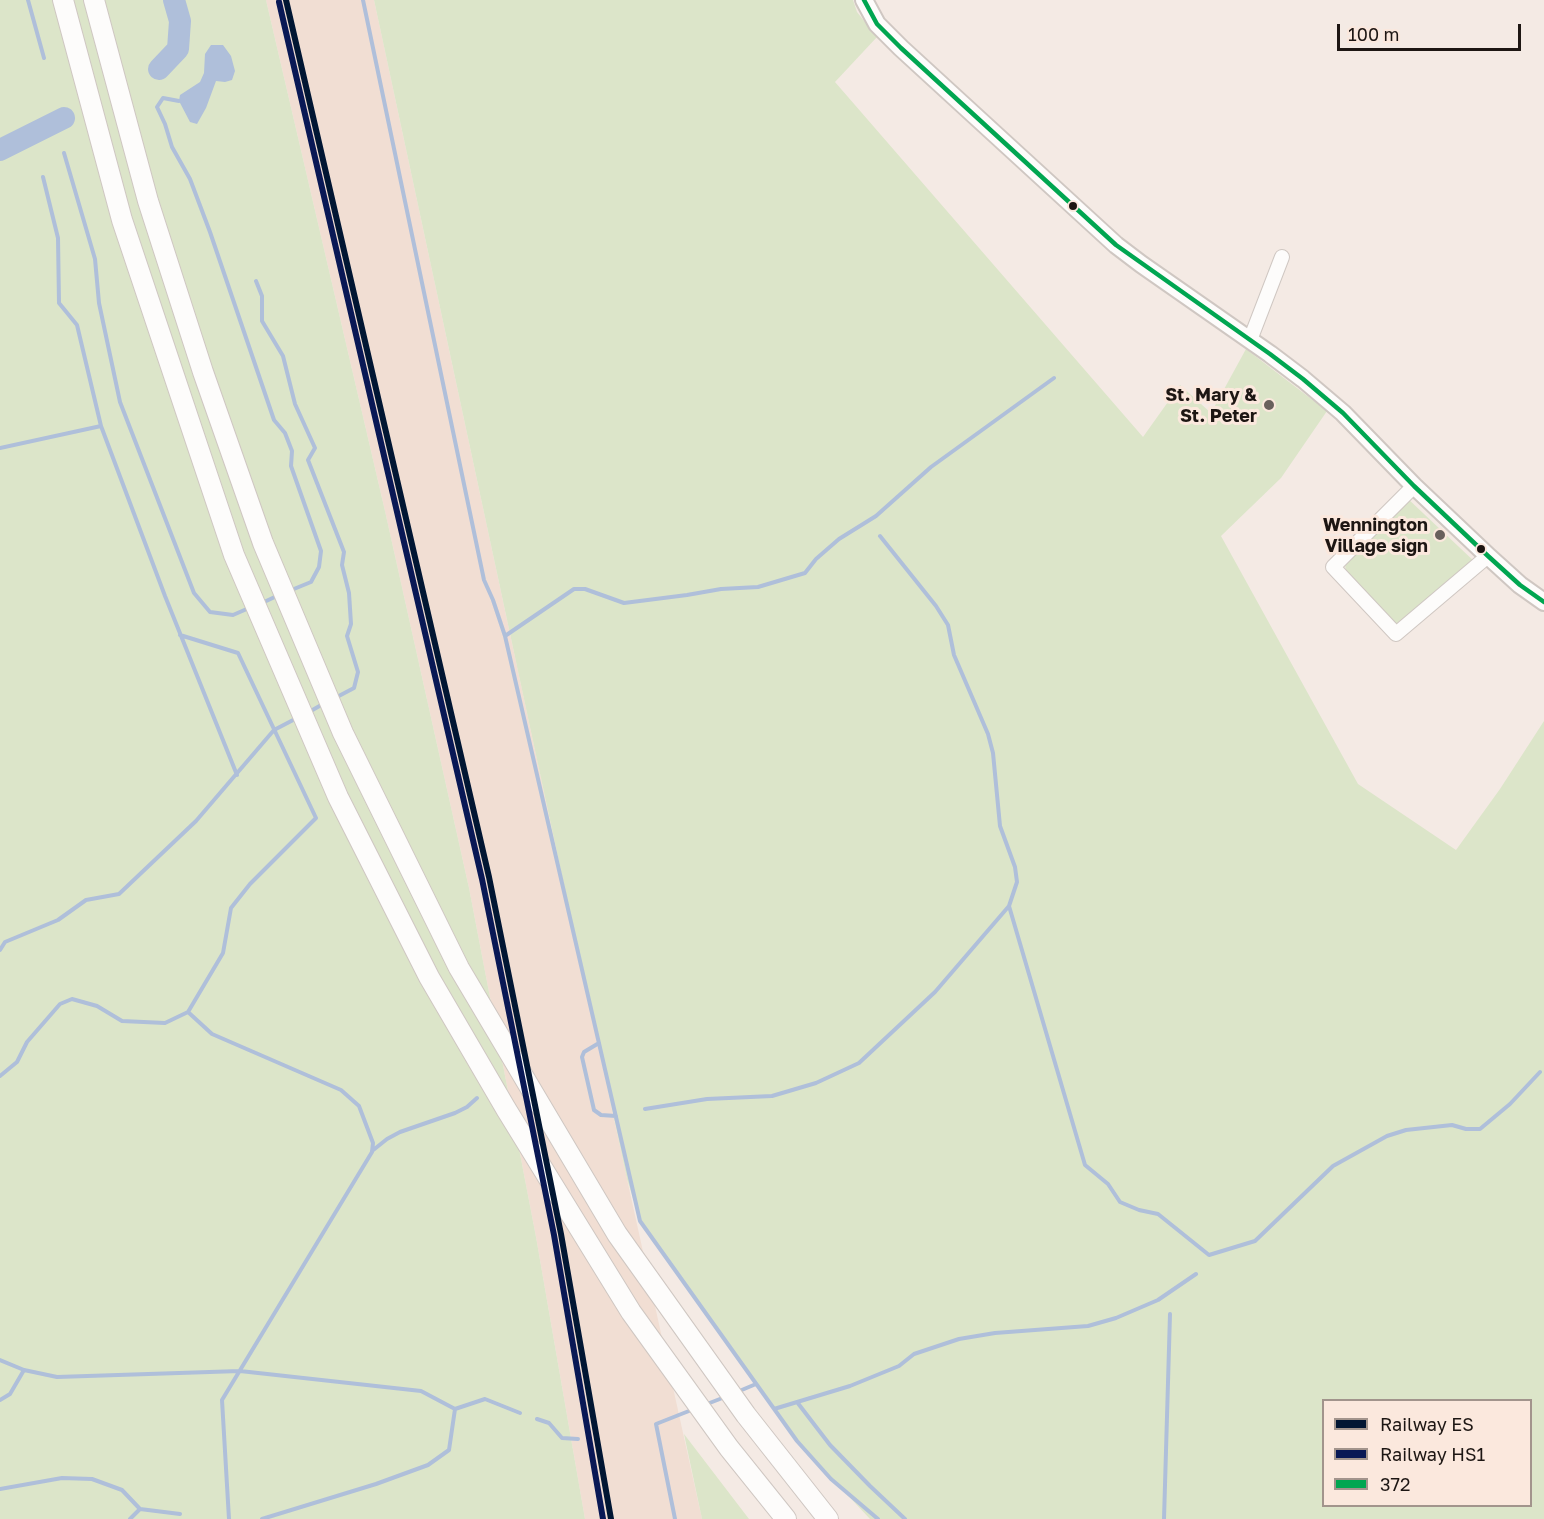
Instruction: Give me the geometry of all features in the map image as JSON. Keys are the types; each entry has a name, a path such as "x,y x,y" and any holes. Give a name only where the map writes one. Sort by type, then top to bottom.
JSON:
{"highway":[{"path":"63,0 122,220 234,555 338,797 429,977 506,1109 631,1312 729,1448 786,1519"},
{"path":"94,0 148,201 202,372 263,543 343,734 459,968 617,1234 746,1414 828,1519"}],"main road":[{"path":"864,0 877,24 900,48 1116,244 1167,283 1304,379 1343,413 1414,486 1488,556 1544,603"}],"street":[{"path":"1250,340 1282,256"},
{"path":"1414,486 1333,567 1396,634 1488,556"}],"shaded area":[{"path":"266,0 374,0 702,1519 585,1519 536,1237 469,888 385,511"}],"green space":[{"path":"0,0 266,0 385,511 469,888 536,1237 585,1519 0,1519"},
{"path":"374,0 853,0 857,12 877,37 835,82 1143,437 1180,385 1211,413 1246,349 1327,411 1281,478 1221,536 1358,784 1456,850 1500,789 1544,721 1544,1519 870,1519 797,1441 640,1221 627,1179"},
{"path":"1406,497 1476,563 1400,625 1393,622 1346,573 1345,564"},
{"path":"684,1434 749,1519 702,1519"}],"water":[{"path":"211,45 223,45 231,56 235,71 232,80 216,81 197,124 190,122 179,101 180,95 200,82 204,73 205,54"}],"waterway":[{"path":"28,0 44,58"},
{"path":"159,69 178,49 180,21 174,0"},
{"path":"363,0 484,580 505,636 640,1221 797,1441 831,1479 878,1519"},
{"path":"179,101 163,98 157,107 172,147 190,179 210,232 274,420 285,433 292,451 291,466 321,551 319,567 311,582 289,591"},
{"path":"0,150 64,118"},
{"path":"64,153 95,259 99,303 120,402 194,593 210,612 233,615 249,608"},
{"path":"43,177 58,238 59,303 77,325 101,426 165,596 237,775"},
{"path":"256,281 262,296 262,321 283,356 295,404 315,448 308,460 344,552 342,565 349,593 351,624 347,636 358,672 354,688 335,698"},
{"path":"505,636 574,589 585,589 624,603 721,589 758,587 805,573 816,559 839,539 876,516 931,467 1054,378"},
{"path":"0,448 101,426"},
{"path":"645,1109 707,1099 772,1096 816,1083 859,1063 935,992 1009,906 1017,882 1015,867 1000,826 993,753 988,734 954,655 948,625 936,606 880,536"},
{"path":"262,603 279,595"},
{"path":"0,1076 17,1062 27,1042 60,1004 72,999 97,1006 122,1021 165,1023 188,1012 223,953 231,908 250,884 316,818 238,653 180,635"},
{"path":"309,712 323,704"},
{"path":"0,950 5,942 58,920 86,900 119,894 196,821 274,730 297,718"},
{"path":"1009,906 1085,1165 1108,1184 1120,1202 1139,1210 1158,1214 1209,1255 1255,1241 1333,1166 1387,1136 1406,1130 1452,1125 1466,1129 1480,1129 1510,1104 1540,1072"},
{"path":"188,1012 212,1034 341,1090 359,1106 373,1143 372,1152 222,1400 229,1519"},
{"path":"599,1043 584,1052 582,1057 594,1110 601,1115 616,1116"},
{"path":"372,1151 400,1132 455,1113 467,1107 477,1098"},
{"path":"774,1409 850,1386 899,1366 914,1354 959,1339 995,1333 1088,1326 1116,1318 1158,1300 1196,1274"},
{"path":"1164,1519 1170,1314"},
{"path":"0,1360 24,1370 57,1377 240,1371 421,1391 455,1409 485,1399 520,1413"},
{"path":"0,1400 10,1394 24,1370"},
{"path":"737,1392 756,1384"},
{"path":"707,1404 725,1397"},
{"path":"797,1402 830,1445 905,1519"},
{"path":"262,1519 376,1484 428,1465 449,1450 455,1409"},
{"path":"675,1519 656,1424 694,1409"},
{"path":"537,1419 549,1423 562,1438 578,1439"},
{"path":"0,1489 62,1478 92,1479 122,1490 140,1509 180,1514"},
{"path":"130,1519 140,1509"}],"rail line":[{"name":"ES","path":"286,0 489,877 561,1234 611,1519"},
{"name":"HS1","path":"279,2 482,879 554,1235 603,1519"}],"transit line":[{"name":"372","path":"864,0 877,24 901,48 1116,245 1303,379 1343,413 1414,486 1488,556 1520,585 1544,602"}],"place":[{"name":"St. Mary & St. Peter","path":"1269,405"},
{"name":"Wennington Village sign","path":"1440,535"}]}
